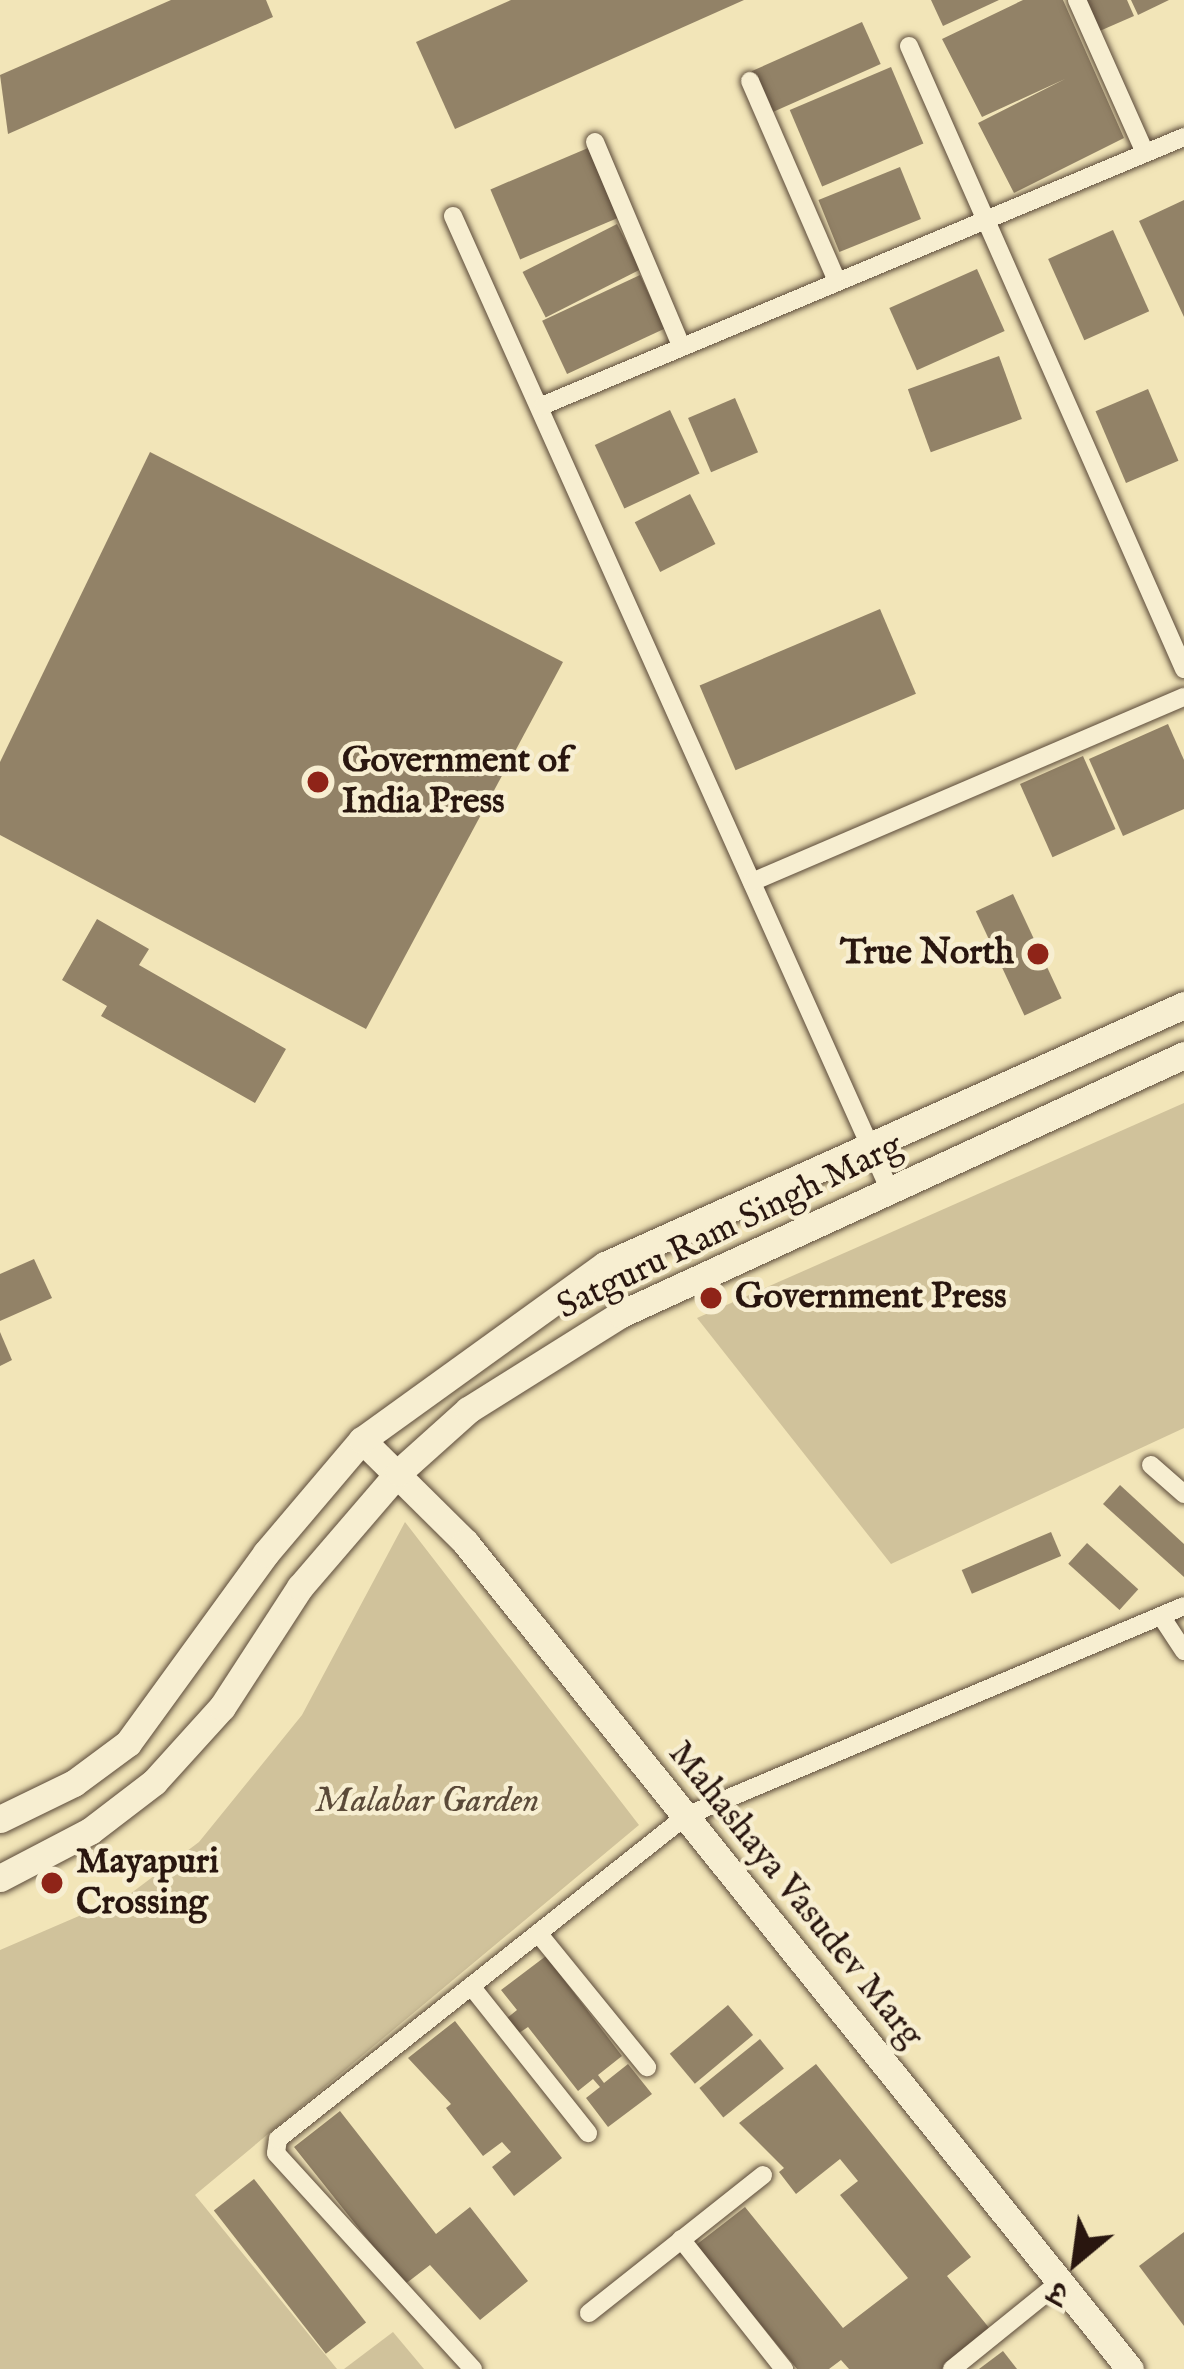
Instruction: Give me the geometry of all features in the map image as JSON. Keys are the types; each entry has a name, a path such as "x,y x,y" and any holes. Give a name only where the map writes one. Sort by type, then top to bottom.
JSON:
{"main road":[{"name":"Satguru Ram Singh Marg","path":"0,1819 74,1783 128,1743 266,1553 362,1440 605,1264 1184,1005"},
{"name":"Satguru Ram Singh Marg","path":"0,1878 90,1832 154,1782 222,1707 301,1587 399,1472 468,1410 621,1314 888,1186 1184,1055"},
{"name":"Mahashaya Vasudev Marg","path":"362,1440 399,1472 686,1816 1130,2369"}],"street":[{"path":"1077,0 1145,153"},
{"path":"909,46 1184,669"},
{"path":"750,81 837,281"},
{"path":"544,405 1184,137"},
{"path":"595,142 681,346"},
{"path":"453,216 544,405 888,1186"},
{"path":"752,882 1184,697"},
{"path":"1151,1465 1184,1494"},
{"path":"472,2369 274,2147 686,1816 1184,1606"},
{"path":"1161,1616 1184,1651"},
{"path":"538,1933 647,2067"},
{"path":"471,1985 588,2133"},
{"path":"589,2313 763,2175"},
{"path":"681,2240 784,2369"},
{"path":"952,2369 1060,2282"}],"green space":[{"path":"1184,1103 1184,1428 891,1564 697,1318"},
{"name":"Malabar Garden","path":"405,1522 639,1825 195,2195 337,2369 0,2369 0,1950 130,1894 199,1842 302,1715"},
{"path":"393,2332 424,2369 344,2369"}],"building":[{"path":"171,0 266,0 273,17 8,134 0,75"},
{"path":"511,0 744,0 455,129 416,42"},
{"path":"931,0 999,0 943,26"},
{"path":"1023,0 1063,0 1124,138 1014,193 978,123 1065,79 982,117 942,39"},
{"path":"1079,0 1127,0 1134,16 1095,33"},
{"path":"1131,0 1169,0 1138,15"},
{"path":"862,22 881,64 770,113 751,71"},
{"path":"891,67 923,143 822,186 790,110"},
{"path":"588,148 618,218 520,259 490,189"},
{"path":"900,167 921,219 839,252 818,200"},
{"path":"1184,200 1184,317 1139,221"},
{"path":"617,224 640,269 546,318 523,272"},
{"path":"1113,230 1149,311 1084,340 1048,259"},
{"path":"977,269 1005,331 917,370 889,308"},
{"path":"640,275 665,328 567,374 542,321"},
{"path":"999,356 1022,419 931,452 908,389"},
{"path":"1148,389 1178,461 1126,483 1096,411"},
{"path":"735,398 758,452 711,472 688,418"},
{"path":"670,410 700,473 624,509 595,445"},
{"path":"150,452 563,662 366,1029 0,835 0,762"},
{"path":"690,494 715,544 660,572 635,522"},
{"path":"880,609 916,694 736,770 700,686"},
{"path":"1168,724 1184,760 1184,809 1123,836 1089,759"},
{"path":"1083,756 1116,829 1053,857 1020,784"},
{"path":"1013,894 1062,998 1024,1016 976,911"},
{"path":"97,919 149,949 139,965 286,1049 255,1103 101,1016 107,1006 62,980"},
{"path":"34,1259 52,1298 0,1321 0,1274"},
{"path":"0,1332 12,1360 0,1366"},
{"path":"1120,1485 1184,1544 1184,1577 1103,1504"},
{"path":"1051,1532 1061,1556 972,1594 962,1570"},
{"path":"1087,1543 1138,1589 1120,1610 1068,1564"},
{"path":"546,1956 622,2056 598,2075 604,2083 628,2064 652,2094 608,2127 586,2098 600,2087 593,2079 578,2091 528,2027 519,2033 507,2018 517,2010 501,1990"},
{"path":"728,2005 753,2035 695,2084 670,2054"},
{"path":"455,2021 562,2158 514,2196 492,2167 511,2152 502,2142 483,2156 446,2108 451,2104 408,2058"},
{"path":"760,2039 784,2069 723,2118 699,2088"},
{"path":"816,2064 971,2257 947,2276 990,2329 942,2369 849,2369 841,2360 829,2369 797,2369 696,2245 745,2207 843,2328 908,2278 840,2195 858,2181 840,2159 796,2194 779,2172 784,2168 739,2123"},
{"path":"340,2111 436,2234 470,2207 528,2281 480,2320 430,2265 404,2285 294,2147"},
{"path":"254,2179 366,2322 326,2354 214,2210"},
{"path":"1184,2232 1184,2326 1139,2266"},
{"path":"1003,2351 1017,2369 979,2369"}],"place":[{"name":"Government of India Press","path":"318,782"},
{"name":"True North","path":"1038,954"},
{"name":"Government Press","path":"711,1298"},
{"name":"Mayapuri Crossing","path":"52,1883"}]}
